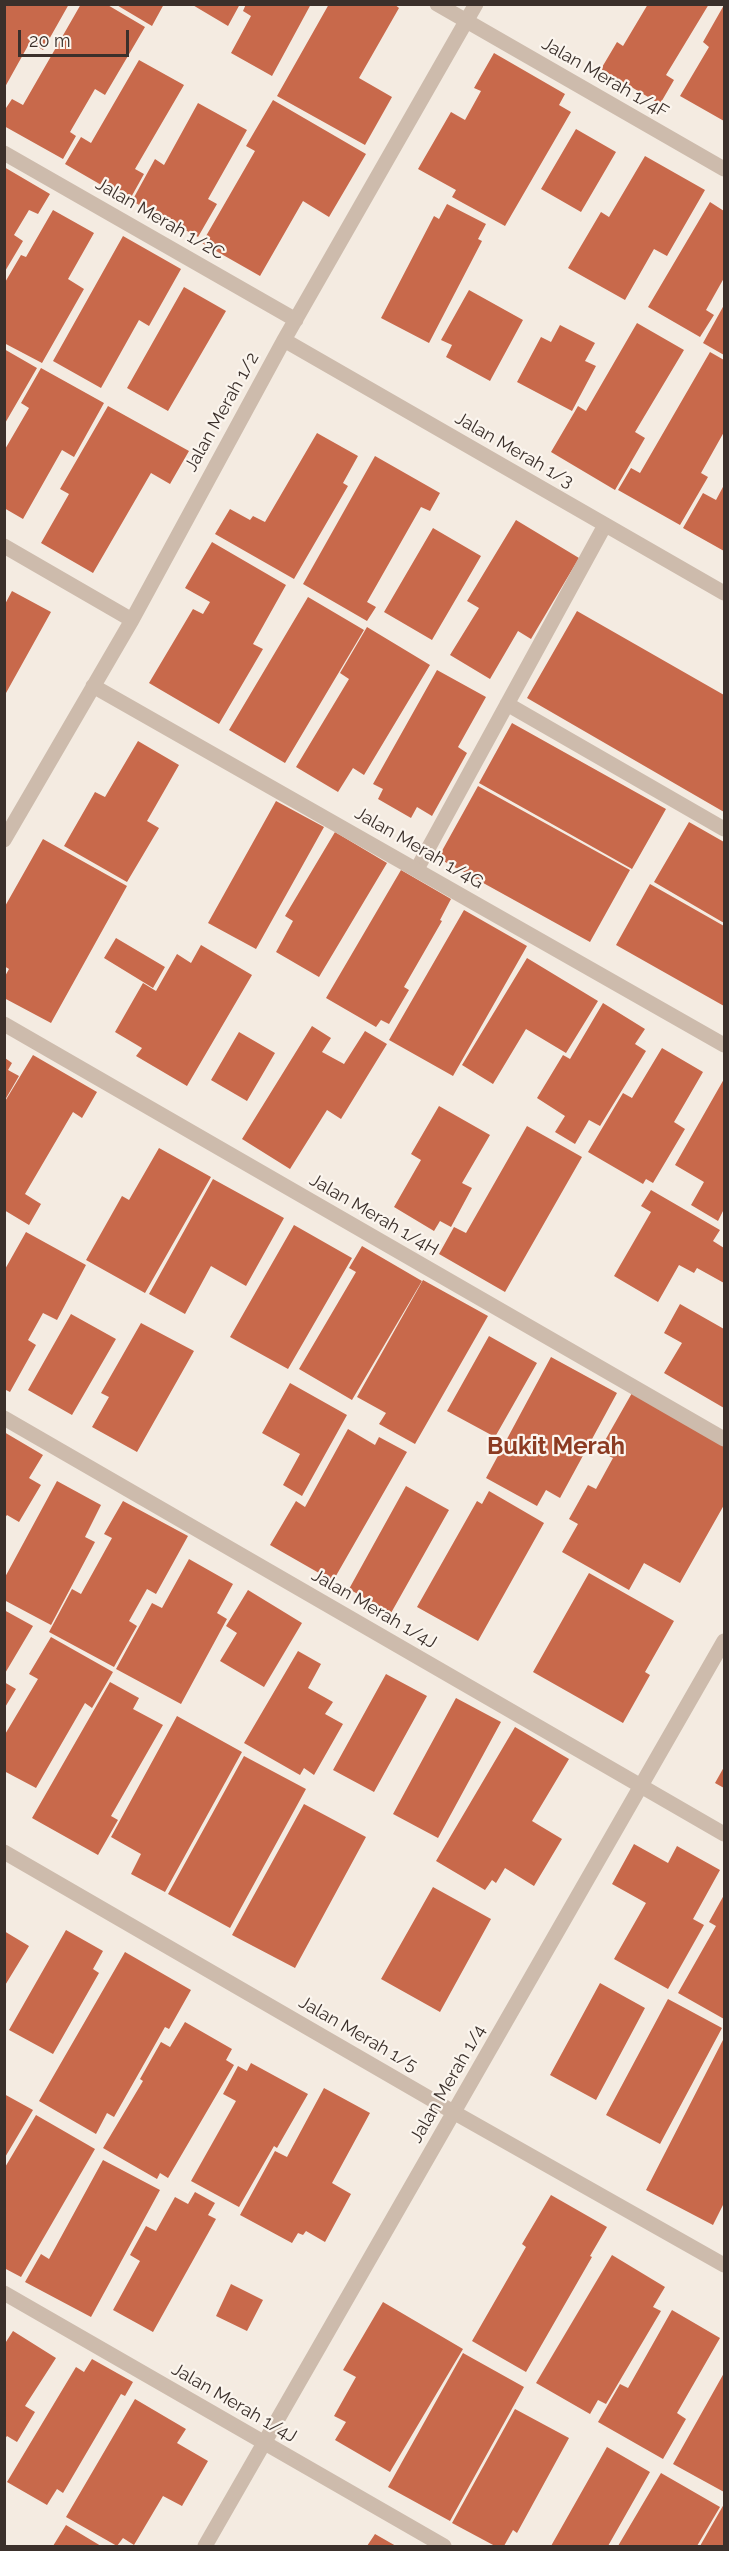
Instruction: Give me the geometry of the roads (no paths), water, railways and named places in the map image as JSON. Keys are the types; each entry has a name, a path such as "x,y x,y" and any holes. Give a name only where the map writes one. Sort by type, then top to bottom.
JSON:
{"street":[{"name":"Jalan Merah 1/4F","path":"437,4 724,169"},
{"name":"Jalan Merah 1/2","path":"4,840 132,620 284,340 476,4"},
{"name":"Jalan Merah 1/2C","path":"4,153 296,320"},
{"name":"Jalan Merah 1/3","path":"284,340 724,593"},
{"path":"417,869 605,525"},
{"path":"4,546 132,620"},
{"name":"Jalan Merah 1/4G","path":"93,686 724,1045"},
{"path":"507,704 724,829"},
{"name":"Jalan Merah 1/4H","path":"4,1024 724,1439"},
{"name":"Jalan Merah 1/4J","path":"4,1418 724,1834"},
{"name":"Jalan Merah 1/4","path":"205,2547 724,1641"},
{"name":"Jalan Merah 1/5","path":"4,1852 454,2113 724,2265"},
{"name":"Jalan Merah 1/4J","path":"4,2293 444,2547"}],"district":[{"name":"Bukit Merah","path":"556,1447"}]}
